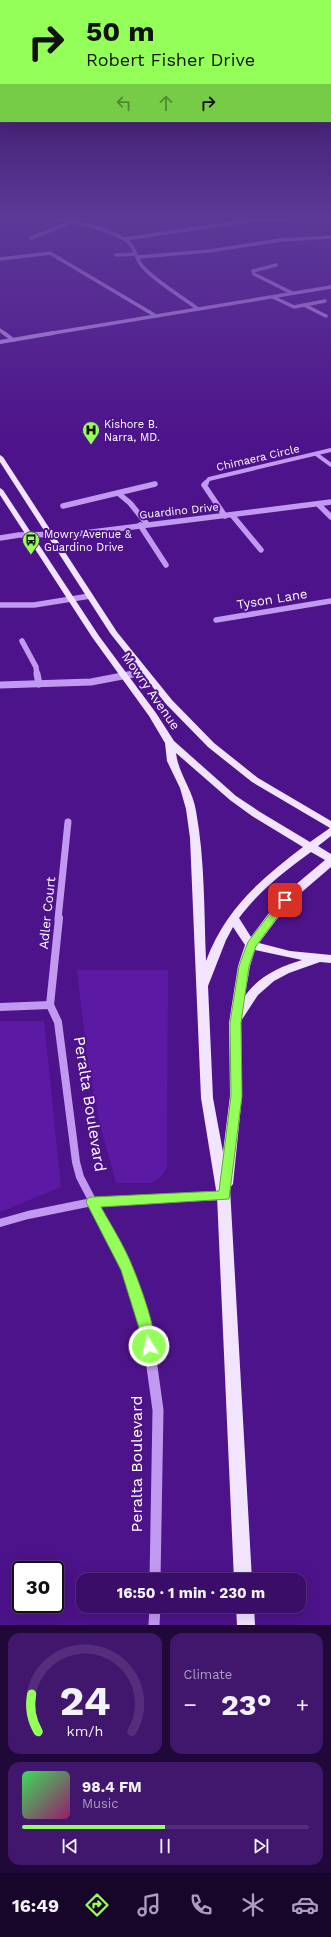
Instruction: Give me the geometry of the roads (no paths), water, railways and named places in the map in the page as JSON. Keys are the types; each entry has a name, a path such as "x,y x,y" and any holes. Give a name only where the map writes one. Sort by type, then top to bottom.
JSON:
{"main road":[{"name":"Mowry Avenue","path":"0,457 52,535 114,633 168,702 211,745 255,780 331,825"},
{"name":"Mowry Avenue","path":"0,490 124,677 153,715 170,743 233,798 256,814 331,860"},
{"path":"170,743 172,761 185,788 192,809 198,880 207,1098 224,1196 243,1573"},
{"path":"202,986 220,939 234,918 259,889 331,831"},
{"path":"224,1196 236,1096 235,1023 244,966 251,945 285,900 331,860"},
{"path":"234,918 243,935 251,945 269,950 318,959 331,959"},
{"path":"235,1023 256,989 270,978 286,969 318,959"},
{"path":"245,1613 246,1625"}],"street":[{"path":"115,292 156,316"},
{"path":"175,292 198,309"},
{"path":"288,292 292,294"},
{"path":"0,342 304,292"},
{"path":"273,297 294,307 325,301"},
{"path":"304,305 326,316"},
{"path":"0,330 13,340"},
{"name":"Chimaera Circle","path":"225,516 204,485 209,479 331,450"},
{"path":"316,454 331,465"},
{"path":"63,506 155,484"},
{"path":"118,492 130,503 147,524"},
{"name":"Guardino Drive","path":"30,536 82,533 331,502"},
{"path":"318,504 331,517"},
{"path":"232,515 261,550"},
{"path":"140,525 166,565"},
{"path":"0,538 19,535 30,536"},
{"path":"0,543 30,536"},
{"path":"0,605 9,606 90,596"},
{"name":"Tyson Lane","path":"216,620 331,601"},
{"path":"22,641 36,666 39,684"},
{"path":"0,685 90,682 124,677 144,672"},
{"name":"Adler Court","path":"50,1006 68,822"},
{"path":"0,1007 50,1006"},
{"name":"Peralta Boulevard","path":"50,1006 58,1022 76,1162 80,1177 127,1269 147,1331 158,1410 155,1573"},
{"path":"0,1223 28,1215 92,1202 224,1196"},
{"path":"154,1625 155,1613"}],"place":[{"name":"Kishore B. Narra, MD.","path":"91,445"},
{"name":"Mowry Avenue & Guardino Drive","path":"31,555"}]}
